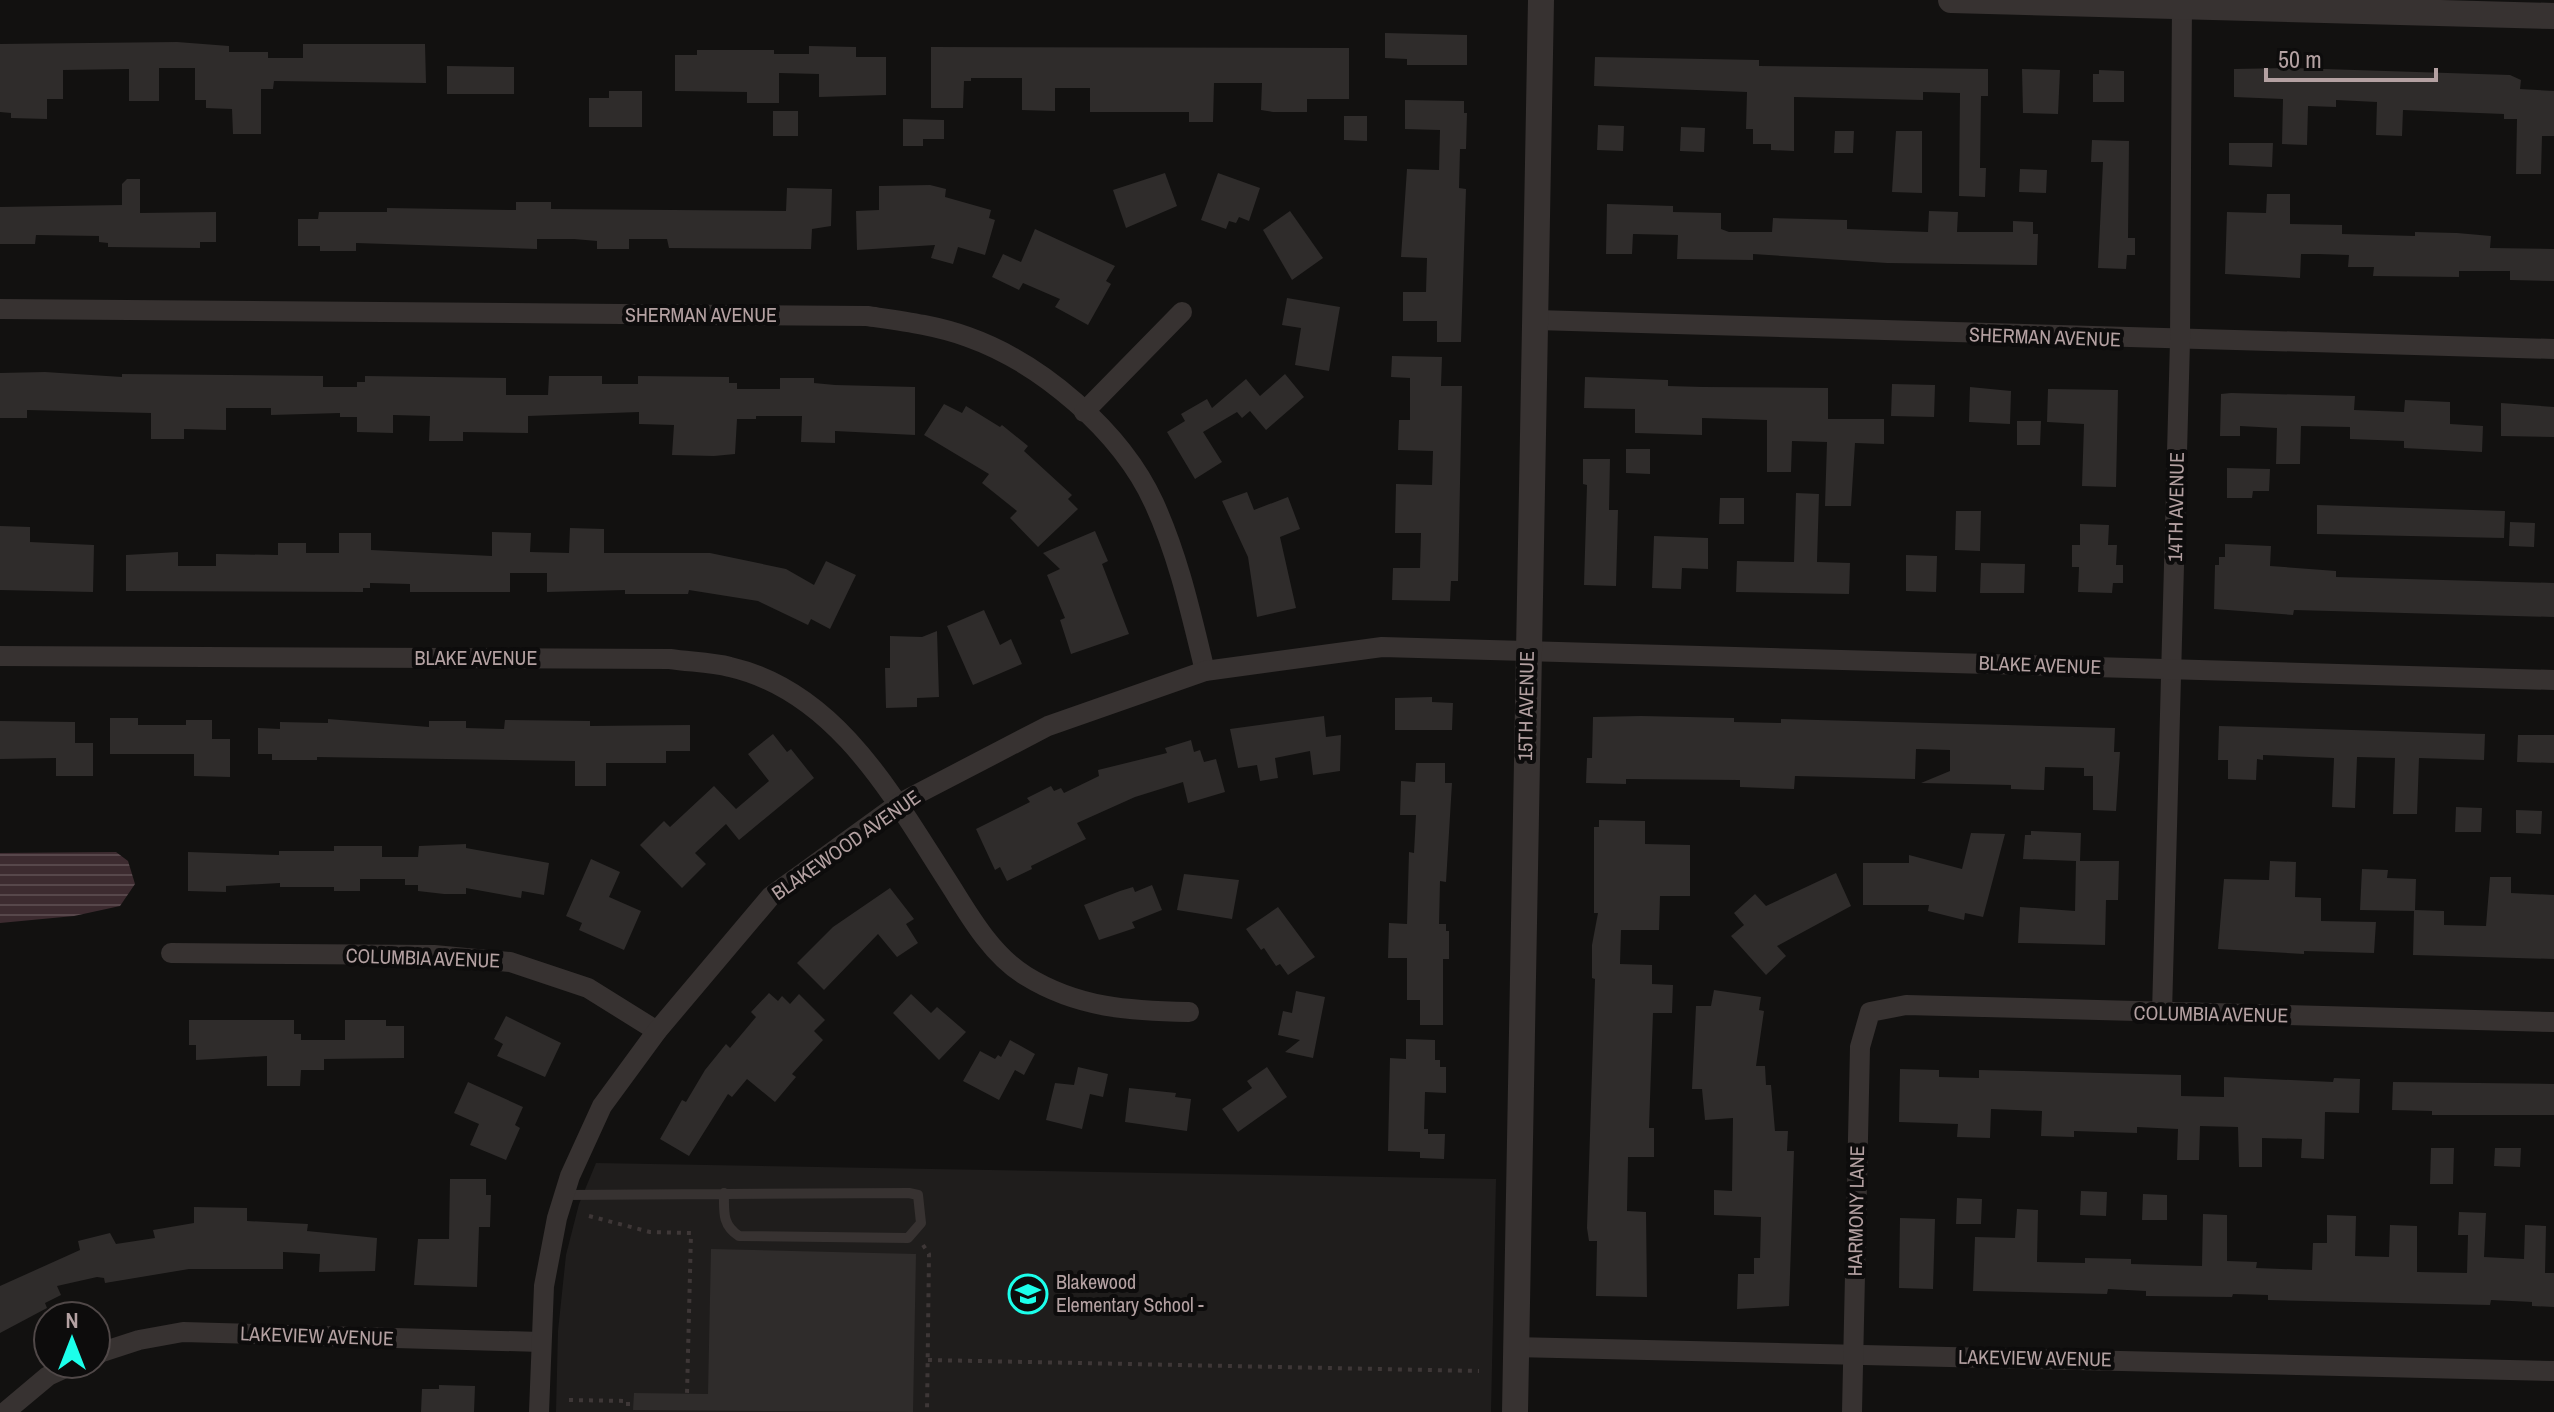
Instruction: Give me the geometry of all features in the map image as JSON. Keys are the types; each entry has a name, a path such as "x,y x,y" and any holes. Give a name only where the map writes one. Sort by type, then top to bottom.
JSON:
{"street":[{"name":"15TH AVENUE","path":"1515,1412 1526,650 1541,0"},
{"path":"1951,0 2323,5 2554,16"},
{"name":"14TH AVENUE","path":"2162,1013 2180,341 2182,3"},
{"name":"SHERMAN AVENUE","path":"0,309 867,316 918,323 969,337 1025,365 1084,412 1123,454 1153,500 1181,571 1205,671"},
{"path":"1084,412 1182,312"},
{"name":"SHERMAN AVENUE","path":"1536,320 2180,341 2554,349"},
{"name":"BLAKEWOOD AVENUE","path":"539,1412 547,1259 564,1195 602,1106 657,1031 771,896 898,804 1048,726 1205,671 1382,647 1526,650"},
{"name":"BLAKE AVENUE","path":"1526,650 2554,680"},
{"name":"BLAKE AVENUE","path":"0,656 670,659 731,667 784,688 836,726 898,804 991,945 1023,975 1086,1003 1125,1011 1189,1012"},
{"name":"COLUMBIA AVENUE","path":"171,953 434,955 510,962 588,988 657,1031"},
{"name":"COLUMBIA AVENUE","path":"1870,1012 1906,1005 2554,1022"},
{"name":"HARMONY LANE","path":"1852,1412 1860,1047 1870,1012"},
{"name":"LAKEVIEW AVENUE","path":"112,1349 183,1332 541,1342"},
{"name":"LAKEVIEW AVENUE","path":"1516,1347 2554,1371"},
{"path":"5,1412 43,1380"}],"lane":[{"path":"564,1195 724,1193 909,1193 918,1195 921,1202 921,1223 916,1233 908,1238 739,1236 729,1230 724,1219 724,1193"}],"path":[{"path":"589,1216 650,1232 691,1233 687,1394"},
{"path":"916,1233 929,1254 927,1412"},
{"path":"928,1360 1479,1371"},
{"path":"569,1400 628,1401 628,1412"}],"shaded area":[{"path":"116,852 128,861 135,884 120,906 74,916 0,923 0,853"},
{"name":"Blakewood Elementary School -","path":"596,1163 1496,1179 1491,1412 556,1412 558,1331 566,1255 579,1204"}],"building":[{"path":"1385,33 1467,35 1467,65 1407,65 1407,59 1385,58"},
{"path":"177,42 229,46 229,52 268,52 268,58 303,58 303,44 425,44 426,83 274,81 273,89 261,89 261,134 233,134 232,109 206,108 206,100 195,100 195,68 159,68 159,101 129,101 129,69 63,70 63,99 47,99 47,119 11,118 11,113 0,112 0,44"},
{"path":"809,46 856,47 856,57 886,57 886,95 819,97 819,74 779,73 779,103 747,103 747,92 675,91 675,55 697,55 697,50 774,50 774,54 809,54"},
{"path":"931,47 1349,48 1349,99 1307,99 1307,112 1273,112 1261,110 1262,83 1214,83 1213,122 1189,122 1189,112 1090,112 1090,88 1055,88 1055,111 1022,110 1022,78 971,78 971,81 964,81 963,108 931,108"},
{"path":"1595,57 1759,60 1759,66 1988,69 1988,96 1981,96 1980,168 1986,168 1985,197 1959,196 1960,93 1923,92 1923,100 1794,97 1794,151 1771,150 1771,144 1753,144 1753,129 1746,129 1747,92 1594,86"},
{"path":"447,66 514,67 514,94 447,94"},
{"path":"2022,69 2060,70 2058,114 2023,113"},
{"path":"2234,69 2510,75 2521,80 2520,89 2554,91 2554,136 2542,136 2541,174 2516,174 2517,119 2504,119 2504,114 2403,110 2402,136 2376,135 2377,102 2336,100 2336,107 2308,106 2307,145 2282,144 2283,99 2234,97"},
{"path":"2099,70 2124,71 2124,102 2093,102 2093,74 2099,74"},
{"path":"609,91 642,91 642,127 589,127 589,98 609,98"},
{"path":"1405,100 1464,101 1464,113 1467,113 1466,149 1460,149 1459,188 1466,189 1461,342 1437,342 1437,321 1403,321 1403,292 1426,292 1427,258 1401,257 1407,169 1439,170 1440,130 1405,129"},
{"path":"773,111 798,111 798,136 773,136"},
{"path":"1344,116 1367,116 1367,141 1344,140"},
{"path":"903,119 944,120 944,139 923,139 923,146 903,146"},
{"path":"1598,125 1624,126 1623,151 1597,150"},
{"path":"1681,127 1705,128 1704,152 1680,151"},
{"path":"1835,131 1854,131 1853,153 1834,153"},
{"path":"1896,131 1922,131 1922,193 1892,192"},
{"path":"2092,140 2129,141 2128,238 2135,238 2135,255 2127,255 2126,269 2098,268 2103,162 2091,162"},
{"path":"2229,143 2273,143 2272,167 2229,165"},
{"path":"2020,169 2047,170 2046,193 2019,192"},
{"path":"1165,173 1177,206 1126,228 1113,190"},
{"path":"1218,173 1260,188 1249,221 1239,217 1236,223 1229,221 1226,229 1201,220"},
{"path":"127,179 140,179 140,213 216,212 216,242 200,242 200,248 108,247 108,243 99,242 99,236 36,235 35,244 0,244 0,207 122,205 122,184"},
{"path":"930,185 946,189 945,197 991,210 989,218 995,220 985,255 958,247 953,264 931,258 935,245 857,250 856,211 879,210 879,186"},
{"path":"787,188 832,189 831,226 812,229 811,249 669,248 667,239 629,239 629,249 597,249 597,241 574,239 537,239 537,249 356,243 356,251 320,251 320,246 298,246 298,219 318,219 319,212 387,212 387,208 516,210 516,202 551,202 551,209 786,211"},
{"path":"2267,194 2290,194 2290,224 2342,225 2342,234 2415,236 2415,232 2457,233 2491,236 2490,248 2554,249 2554,281 2510,280 2510,271 2459,271 2459,277 2373,276 2374,267 2348,267 2349,255 2318,254 2301,254 2300,278 2225,274 2227,212 2266,213"},
{"path":"1607,204 1673,206 1673,212 1721,213 1721,229 1729,232 1772,232 1773,218 1847,220 1847,229 1928,232 1929,211 1958,212 1957,232 2013,232 2013,221 2033,222 2033,234 2038,234 2037,265 1887,263 1753,254 1753,260 1677,259 1678,235 1633,234 1632,254 1606,254"},
{"path":"1290,211 1323,258 1292,280 1263,230"},
{"path":"1035,229 1115,266 1106,281 1111,284 1088,325 1055,307 1060,299 1023,283 1019,290 992,277 1003,254 1021,262"},
{"path":"1287,298 1340,307 1329,371 1295,365 1301,328 1282,325"},
{"path":"1392,356 1442,357 1441,386 1462,386 1458,581 1451,581 1450,601 1392,600 1393,568 1420,568 1421,533 1395,533 1396,484 1432,485 1433,451 1398,450 1399,420 1410,420 1410,378 1391,377"},
{"path":"45,372 122,377 122,374 323,376 323,387 357,387 357,382 365,382 365,376 506,378 506,395 548,395 549,376 602,376 602,384 638,384 638,376 729,377 729,383 737,383 737,389 780,389 780,378 814,378 814,383 835,385 915,387 915,435 835,431 835,443 801,442 802,416 756,416 756,419 737,419 735,454 714,456 672,455 674,425 639,424 639,412 528,416 528,433 463,432 463,441 429,441 430,416 393,415 393,433 357,432 357,417 340,417 340,413 271,415 271,408 226,408 226,430 184,429 184,439 151,439 151,413 27,410 27,418 0,418 0,373"},
{"path":"1285,374 1304,397 1266,430 1250,411 1242,418 1237,412 1203,432 1222,462 1195,479 1167,432 1185,421 1181,414 1207,399 1212,408 1246,379 1260,396"},
{"path":"1585,377 1668,380 1668,386 1828,388 1828,419 1884,419 1884,444 1855,443 1851,506 1825,506 1827,442 1792,441 1791,472 1767,472 1767,420 1702,418 1702,435 1635,433 1635,409 1584,408"},
{"path":"1892,384 1935,385 1934,417 1891,416"},
{"path":"1970,387 2011,391 2010,424 1969,422"},
{"path":"2048,389 2118,390 2116,487 2082,486 2084,424 2047,422"},
{"path":"2221,394 2355,396 2354,410 2404,412 2405,400 2450,402 2450,424 2483,426 2482,452 2404,448 2404,441 2350,439 2350,427 2301,426 2300,464 2276,464 2277,428 2240,426 2240,436 2220,436"},
{"path":"2501,403 2554,407 2554,437 2501,436"},
{"path":"944,404 962,413 966,406 1000,427 1002,425 1028,446 1024,451 1072,495 1068,499 1078,509 1038,547 1010,518 1017,511 982,483 989,474 924,435"},
{"path":"2017,421 2041,421 2040,445 2017,445"},
{"path":"1626,449 1650,449 1650,474 1626,473"},
{"path":"1583,459 1610,459 1609,510 1618,510 1616,586 1584,585 1587,485 1583,484"},
{"path":"2227,468 2270,469 2269,491 2253,491 2252,498 2227,498"},
{"path":"1247,492 1254,510 1288,497 1300,529 1280,537 1296,608 1257,617 1248,557 1222,501"},
{"path":"1796,493 1819,494 1817,562 1850,563 1849,594 1736,592 1737,561 1794,562"},
{"path":"1720,498 1744,498 1744,524 1719,524"},
{"path":"2317,505 2505,511 2504,538 2317,534"},
{"path":"1956,511 1981,511 1980,551 1955,550"},
{"path":"2510,522 2535,523 2534,547 2509,546"},
{"path":"2080,524 2109,525 2108,545 2117,545 2116,565 2123,565 2123,583 2113,583 2112,593 2078,592 2079,567 2072,567 2072,545 2080,545"},
{"path":"0,526 30,527 30,542 94,545 93,592 0,590"},
{"path":"570,528 604,529 604,553 710,553 786,569 814,585 826,561 856,575 830,629 811,619 808,625 758,601 689,590 688,594 625,594 625,590 547,592 547,573 510,573 510,592 410,592 410,584 370,583 370,588 363,588 363,592 126,591 126,555 178,552 178,566 216,566 216,554 278,555 278,543 306,543 306,553 339,553 339,533 371,533 371,550 492,556 492,532 531,533 530,552 569,553"},
{"path":"1095,531 1108,561 1102,564 1129,634 1071,654 1060,620 1065,618 1047,575 1060,569 1043,553"},
{"path":"1654,536 1708,538 1708,569 1682,568 1681,589 1652,588"},
{"path":"2225,544 2271,546 2270,566 2336,571 2336,577 2554,583 2554,617 2294,610 2293,615 2214,609 2215,565 2219,565 2219,557 2225,557"},
{"path":"1906,555 1937,556 1936,592 1906,591"},
{"path":"1981,563 2025,564 2024,593 1980,593"},
{"path":"984,610 1000,645 1011,639 1022,664 973,685 947,626"},
{"path":"937,631 939,697 917,698 917,707 886,708 885,668 890,668 890,636 922,637"},
{"path":"1432,697 1432,702 1453,703 1452,730 1395,730 1395,698"},
{"path":"1324,716 1326,737 1341,735 1340,771 1313,775 1310,751 1275,758 1278,778 1260,781 1257,765 1238,768 1230,729"},
{"path":"1593,717 1734,718 1734,722 1781,723 1781,719 2115,728 2114,752 2120,752 2116,811 2093,810 2093,776 2084,776 2084,768 2045,767 2044,790 2011,789 2011,785 1921,783 1950,771 1950,750 1916,749 1915,779 1795,776 1794,789 1740,787 1740,780 1626,779 1626,784 1586,783 1587,758 1592,758"},
{"path":"110,718 138,718 138,725 186,725 186,720 212,720 212,739 230,739 230,777 194,776 194,754 110,754"},
{"path":"328,719 429,727 429,721 466,721 466,728 504,729 505,720 590,721 590,726 690,725 690,751 666,751 666,763 606,763 606,786 575,786 575,761 317,757 317,760 272,760 272,754 258,754 258,728 280,729 280,722 328,723"},
{"path":"0,721 75,722 75,743 93,743 93,776 56,776 56,758 0,759"},
{"path":"2219,726 2485,734 2484,760 2419,758 2417,814 2393,814 2395,758 2357,757 2355,808 2332,807 2334,758 2263,755 2263,760 2257,759 2256,780 2228,779 2228,760 2218,760"},
{"path":"773,734 787,752 791,749 814,778 739,840 726,824 695,853 706,864 682,888 640,845 664,821 670,827 714,786 736,809 769,781 748,754"},
{"path":"2518,735 2554,735 2554,763 2517,762"},
{"path":"1191,740 1194,752 1200,750 1204,762 1216,759 1225,792 1188,803 1183,782 1135,797 1077,823 1086,839 1031,866 1032,869 1007,881 1000,867 995,870 976,829 1030,802 1027,798 1051,786 1054,791 1061,788 1064,793 1099,776 1098,770 1167,753 1165,748"},
{"path":"1416,763 1445,763 1445,783 1452,783 1446,882 1440,881 1439,924 1446,924 1446,931 1449,931 1449,959 1443,959 1443,1025 1420,1025 1420,1000 1407,1000 1407,958 1388,958 1389,923 1407,924 1409,852 1414,853 1416,815 1400,815 1401,781 1415,782"},
{"path":"2456,807 2482,808 2481,832 2455,832"},
{"path":"2516,810 2542,811 2541,834 2516,833"},
{"path":"1599,820 1645,821 1645,844 1690,845 1690,896 1660,896 1659,930 1621,930 1620,964 1652,965 1652,984 1673,985 1672,1013 1653,1013 1649,1128 1654,1128 1654,1157 1628,1157 1627,1211 1646,1212 1647,1297 1596,1296 1597,1241 1589,1241 1587,1228 1595,979 1592,978 1592,945 1598,913 1594,913 1594,827 1599,827"},
{"path":"2031,831 2081,833 2080,861 2119,861 2118,900 2106,900 2105,945 2018,943 2020,907 2075,911 2076,861 2023,859 2025,835 2031,835"},
{"path":"1971,833 2005,834 1983,917 1965,913 1964,920 1928,911 1929,905 1863,905 1863,863 1909,863 1909,855 1962,869"},
{"path":"466,844 466,848 549,863 544,895 522,891 521,898 466,888 466,894 444,894 418,891 418,885 405,885 405,879 360,879 360,891 334,891 334,887 280,887 280,883 226,886 226,892 188,891 188,852 279,855 279,851 334,851 334,846 382,846 382,857 418,857 419,846"},
{"path":"591,859 620,872 609,897 641,911 624,950 579,930 582,923 566,916"},
{"path":"2270,861 2296,862 2295,897 2321,898 2321,921 2376,922 2374,953 2304,951 2304,954 2218,949 2224,879 2269,880"},
{"path":"2362,869 2388,870 2387,878 2416,879 2415,910 2444,911 2444,925 2486,926 2490,877 2511,877 2511,893 2554,895 2554,959 2413,955 2414,911 2360,910"},
{"path":"1836,873 1851,906 1777,946 1786,956 1766,975 1731,936 1744,925 1734,913 1755,894 1766,906"},
{"path":"1184,874 1239,880 1232,919 1177,910"},
{"path":"1152,885 1162,910 1132,922 1135,928 1099,940 1084,905 1133,887 1135,892"},
{"path":"890,888 914,919 906,924 918,943 897,957 878,934 824,990 797,963 833,927"},
{"path":"1278,907 1315,957 1288,975 1280,964 1276,966 1264,948 1261,950 1246,929"},
{"path":"1714,990 1761,997 1759,1010 1764,1011 1756,1066 1765,1066 1766,1085 1771,1085 1775,1131 1788,1131 1787,1151 1794,1151 1789,1306 1737,1309 1738,1274 1754,1274 1754,1258 1760,1258 1761,1217 1714,1215 1714,1190 1732,1191 1733,1118 1705,1120 1702,1089 1692,1089 1696,1006 1711,1006"},
{"path":"1296,991 1325,997 1313,1058 1285,1052 1300,1040 1278,1035 1283,1011 1292,1013"},
{"path":"769,993 778,1001 782,996 790,1004 799,994 825,1020 814,1031 823,1040 792,1074 796,1077 775,1102 747,1079 732,1097 728,1094 689,1156 660,1139 682,1100 686,1102 705,1070 726,1044 730,1048 756,1017 751,1012"},
{"path":"911,994 931,1013 937,1007 966,1032 939,1060 893,1013"},
{"path":"506,1016 561,1043 545,1077 497,1056 503,1044 494,1039"},
{"path":"189,1020 294,1020 294,1034 301,1034 301,1040 345,1040 345,1020 386,1020 386,1026 404,1026 404,1058 324,1059 324,1070 301,1070 300,1086 267,1086 267,1056 196,1060 196,1045 189,1045"},
{"path":"1406,1039 1435,1040 1435,1060 1440,1060 1440,1067 1446,1067 1446,1093 1425,1092 1424,1129 1428,1129 1428,1134 1445,1134 1444,1159 1420,1158 1420,1152 1388,1151 1390,1058 1406,1059"},
{"path":"1010,1040 1035,1054 1024,1075 1015,1070 999,1100 963,1081 980,1051 995,1059 998,1055 1001,1057"},
{"path":"1078,1067 1108,1074 1103,1097 1090,1094 1082,1129 1046,1120 1055,1083 1074,1085"},
{"path":"1267,1067 1287,1097 1238,1132 1222,1109 1252,1088 1247,1081"},
{"path":"1900,1069 1939,1070 1939,1077 1979,1078 1979,1070 2181,1075 2181,1096 2224,1097 2224,1077 2333,1082 2334,1078 2360,1079 2359,1113 2325,1112 2324,1159 2301,1158 2302,1139 2262,1138 2262,1167 2239,1167 2238,1127 2200,1126 2199,1160 2177,1160 2178,1129 2137,1127 2137,1133 2074,1131 2074,1137 2041,1136 2042,1111 1991,1109 1990,1138 1957,1137 1958,1124 1899,1122"},
{"path":"468,1082 523,1107 515,1125 520,1128 506,1160 470,1145 479,1124 454,1113"},
{"path":"2393,1082 2554,1084 2554,1115 2432,1115 2432,1111 2392,1110"},
{"path":"1129,1088 1176,1093 1175,1097 1191,1099 1187,1131 1125,1122"},
{"path":"2431,1148 2454,1148 2453,1184 2430,1184"},
{"path":"2495,1148 2521,1148 2520,1167 2494,1166"},
{"path":"450,1179 486,1179 486,1195 491,1195 490,1227 479,1227 477,1287 414,1285 418,1239 449,1239"},
{"path":"2081,1191 2107,1192 2106,1216 2080,1215"},
{"path":"2143,1194 2167,1195 2167,1220 2142,1220"},
{"path":"1957,1198 1982,1199 1981,1224 1956,1224"},
{"path":"194,1207 247,1208 247,1221 308,1224 307,1231 377,1238 375,1271 319,1272 320,1254 283,1252 283,1269 189,1269 105,1283 104,1278 97,1277 57,1286 61,1295 51,1300 32,1300 32,1316 0,1333 0,1286 80,1250 78,1241 110,1233 116,1244 155,1238 153,1230 194,1223"},
{"path":"2017,1209 2038,1210 2037,1262 2085,1263 2085,1258 2131,1259 2131,1264 2202,1266 2203,1214 2227,1215 2227,1261 2257,1262 2256,1268 2312,1270 2313,1243 2327,1243 2327,1215 2356,1216 2355,1256 2389,1257 2390,1225 2417,1226 2417,1272 2467,1273 2468,1235 2458,1235 2459,1212 2486,1213 2484,1257 2524,1259 2525,1225 2546,1226 2545,1273 2554,1273 2554,1307 2532,1306 2532,1302 2491,1300 2490,1305 2268,1300 2268,1295 2233,1294 2232,1297 2146,1296 2146,1291 2108,1289 2107,1294 1973,1291 1975,1237 2015,1238"},
{"path":"1900,1218 1935,1219 1933,1289 1899,1288"},
{"path":"711,1249 916,1254 913,1412 633,1410 634,1393 708,1394"},
{"path":"439,1385 475,1386 474,1412 421,1412 422,1389 439,1389"}],"place":[{"name":"Blakewood Elementary School -","path":"1028,1294"}]}
